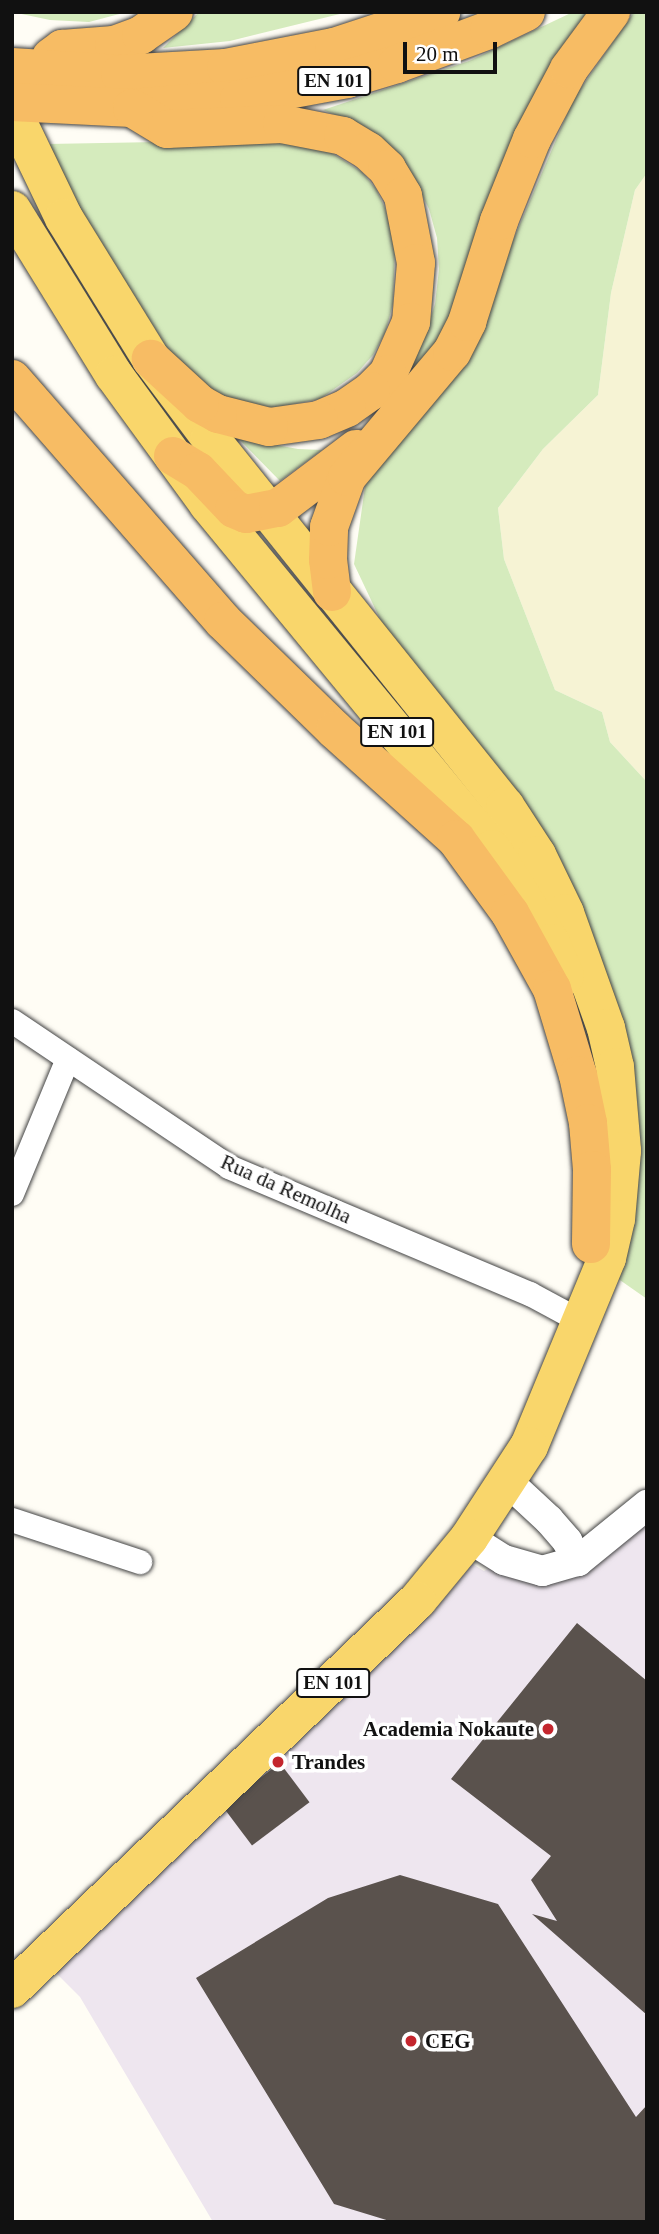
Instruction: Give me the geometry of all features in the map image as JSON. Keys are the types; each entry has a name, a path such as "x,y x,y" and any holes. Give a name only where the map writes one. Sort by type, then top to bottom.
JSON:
{"highway":[{"path":"23,68 62,49 114,45 141,35 174,12"},
{"name":"EN 101","path":"12,102 126,91 199,70 280,59 334,47 441,12"},
{"name":"EN 101","path":"23,68 126,91 239,99 347,79 448,46 526,12"},
{"path":"332,592 328,560 329,538 338,496 347,477 397,413 452,352 467,322 499,221 532,139 569,69 611,12"},
{"path":"126,91 167,129 282,124 343,136 368,151 387,169 403,195 416,263 411,322 388,374 355,402 319,420 269,427 218,415 200,404 151,359"},
{"path":"12,379 223,621 335,730 456,839 510,913 552,989 578,1075 588,1123 592,1170 591,1244"},
{"path":"173,456 198,471 234,509 246,514 269,511 298,496 397,413"}],"main road":[{"name":"EN 101","path":"12,110 64,218 151,359 332,592 505,806 537,855 585,964 614,1067 622,1151 616,1219 607,1258 529,1446 469,1538 417,1601 12,1989"},
{"name":"EN 101","path":"12,210 114,375 173,456 250,556 460,807 507,871 551,943 575,1000 601,1111 601,1182 580,1321"}],"street":[{"name":"Rua da Remolha","path":"12,1021 229,1167 530,1294 580,1321"},
{"path":"12,1194 68,1059"},
{"path":"507,1481 567,1541 578,1561"},
{"path":"469,1538 503,1560 542,1571 578,1561 647,1504"},
{"path":"12,1520 140,1562"}],"shaded area":[{"path":"647,173 647,782 610,742 602,712 555,690 504,559 498,508 543,449 598,395 611,293 635,190"},
{"path":"647,1506 647,2222 213,2222 80,1997 45,1962 461,1557 484,1571 503,1560 542,1571"}],"green space":[{"path":"12,12 127,12 89,22 50,20"},
{"path":"199,12 348,12 230,41 163,48"},
{"path":"573,12 593,12 446,332 396,389 423,340 435,304 439,269 437,238 429,209 415,181 348,120 323,110 469,61"},
{"path":"634,12 647,12 647,173 635,190 611,293 598,395 543,449 498,508 504,559 555,690 602,712 610,742 647,782 647,1299 617,1278 626,1033 389,638 354,564 366,480 514,238 574,98"},
{"path":"267,140 327,150 362,172 376,189 385,208 395,246 393,304 385,333 373,355 357,373 320,399 268,409 229,406 177,364 76,203 47,144"},
{"path":"238,438 298,449 322,450 280,481"}],"building":[{"path":"577,1623 647,1681 647,2015 532,1914 557,1921 531,1880 551,1856 451,1779"},
{"path":"280,1763 309,1802 252,1845 222,1806"},
{"name":"CEG","path":"400,1875 498,1904 636,2117 647,2105 647,2222 393,2222 334,2204 196,1978 328,1898"}],"place":[{"name":"Academia Nokaute","path":"548,1729"},
{"name":"Trandes","path":"278,1762"},
{"name":"CEG","path":"411,2041"}]}
